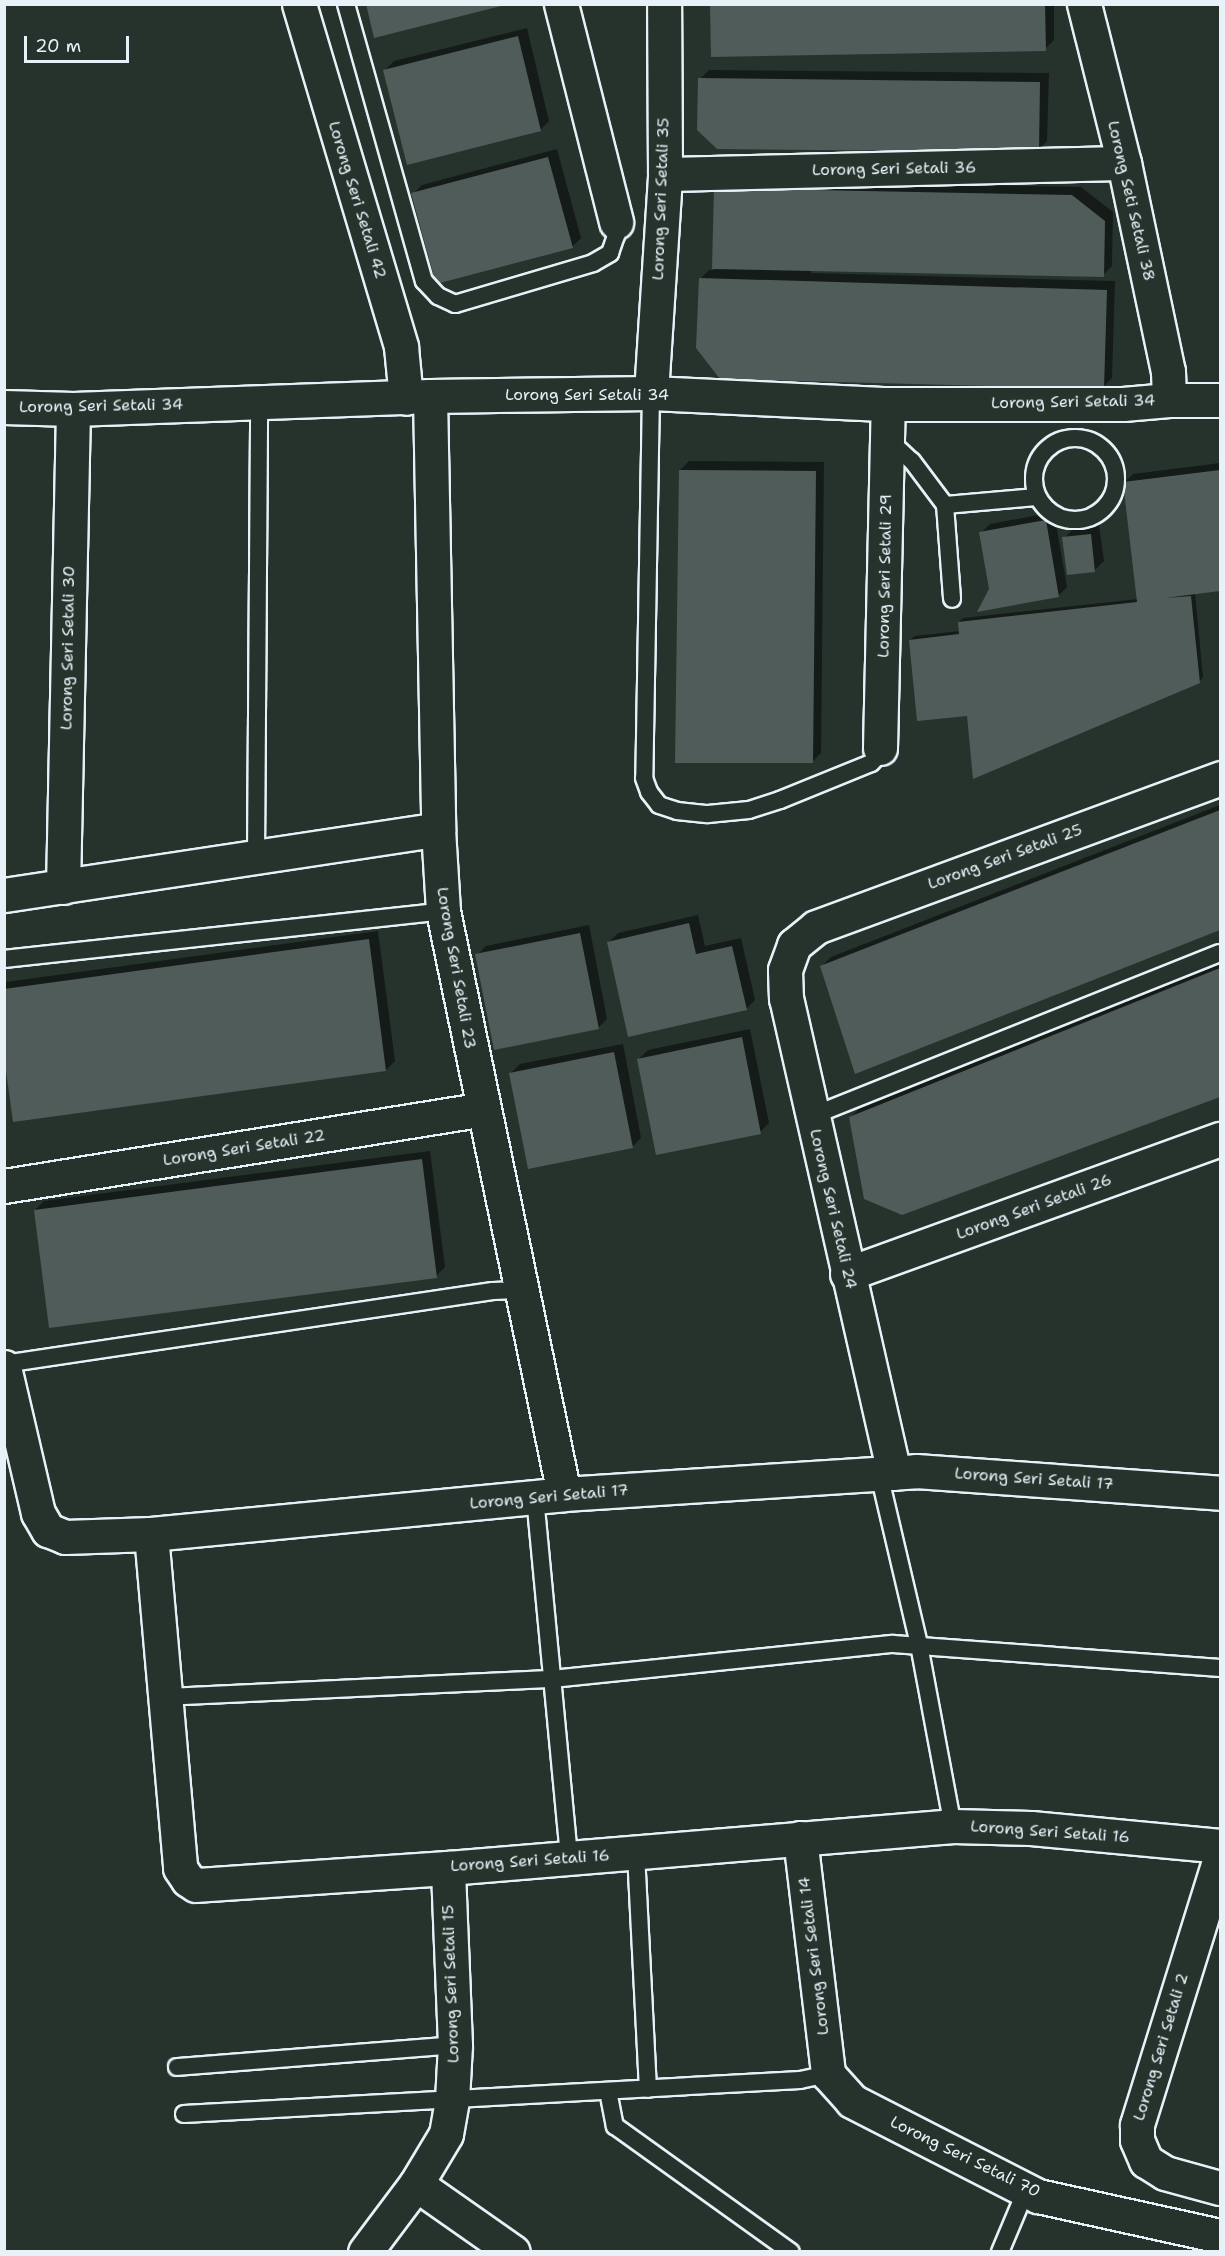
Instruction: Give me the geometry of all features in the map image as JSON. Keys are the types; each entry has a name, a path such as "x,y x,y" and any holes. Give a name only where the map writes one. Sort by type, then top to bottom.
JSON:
{"street":[{"name":"Lorong Seri Setali 42","path":"298,4 418,397"},
{"path":"561,4 616,222"},
{"name":"Lorong Seri Setali 35","path":"651,393 665,174 664,4"},
{"name":"Lorong Seti Setali 38","path":"1084,4 1124,163 1168,371 1169,400"},
{"name":"Lorong Seri Setali 36","path":"665,174 1124,163"},
{"name":"Lorong Seri Setali 34","path":"4,407 73,408 259,404 418,397 651,393 888,404 1123,404 1169,400 1221,400"},
{"name":"Lorong Seri Setali 23","path":"418,397 443,910 521,1290 549,1495"},
{"name":"Lorong Seri Setali 29","path":"880,748 888,404"},
{"name":"Lorong Seri Setali 30","path":"63,887 73,408"},
{"name":"Lorong Seri Setali 25","path":"794,945 816,927 1221,778"},
{"path":"4,895 438,829"},
{"name":"Lorong Seri Setali 24","path":"794,945 785,970 786,999 848,1274 886,1473"},
{"name":"Lorong Seri Setali 22","path":"4,1186 483,1109"},
{"name":"Lorong Seri Setali 26","path":"848,1274 1221,1139"},
{"name":"Lorong Seri Setali 17","path":"4,1365 38,1513 48,1530 65,1538 151,1534 549,1495 916,1471 1221,1493"},
{"name":"Lorong Seri Setali 16","path":"151,1534 180,1868 188,1880 196,1885 447,1868 953,1826 1030,1828 1221,1846"},
{"name":"Lorong Seri Setali 14","path":"801,1838 828,2074"},
{"name":"Lorong Seri Setali 2","path":"1221,1858 1137,2125 1137,2140 1146,2160 1165,2173 1221,2188"},
{"name":"Lorong Seri Setali 15","path":"364,2252 416,2184 446,2134 452,2100 455,2045 447,1868"},
{"name":"Lorong Seri Setali 70","path":"828,2074 852,2101 1038,2196 1221,2236"},
{"path":"416,2184 513,2252"}],"lane":[{"path":"346,4 424,281 438,296 455,304 593,263 610,253 616,236 616,222"},
{"path":"651,393 644,778 649,792 659,805 677,811 708,814 750,810 871,763 878,757 880,748"},
{"path":"256,857 259,404"},
{"path":"1071,437 1091,440 1107,452 1116,470 1115,491 1105,507 1088,518 1068,520 1050,513 1037,497 1033,477 1039,458 1052,444 1071,437"},
{"path":"888,439 912,461 945,505 952,599"},
{"path":"945,505 1037,497"},
{"path":"4,959 443,910"},
{"path":"812,1116 1221,953"},
{"path":"4,1365 493,1291 521,1290"},
{"path":"886,1473 953,1826"},
{"path":"549,1495 552,1679 569,1858"},
{"path":"165,1697 552,1679 865,1646 919,1645 1221,1668"},
{"path":"636,1853 648,2089"},
{"path":"177,2067 455,2045"},
{"path":"184,2114 800,2080 828,2074"},
{"path":"608,2091 615,2127 791,2252"},
{"path":"1000,2252 1026,2190"}],"building":[{"path":"366,4 505,4 505,5 374,38"},
{"path":"710,4 1045,4 1046,51 711,57"},
{"path":"518,36 541,131 407,165 383,70"},
{"path":"698,78 1040,82 1039,152 717,149 697,130"},
{"path":"548,157 573,248 436,284 411,193"},
{"path":"714,188 1072,195 1105,221 1104,277 712,269"},
{"path":"699,278 1107,290 1104,389 720,379 696,348"},
{"path":"679,470 816,471 813,763 675,763"},
{"path":"1220,470 1220,591 1165,598 1191,596 1200,683 973,779 967,716 917,721 909,640 959,634 958,622 1137,602 1123,482"},
{"path":"1046,520 1059,597 977,612 989,589 979,532"},
{"path":"1091,534 1095,572 1067,575 1062,537"},
{"path":"1220,810 1220,930 855,1074 820,966"},
{"path":"689,923 696,954 732,946 747,1010 628,1037 607,942"},
{"path":"580,933 599,1029 494,1050 475,954"},
{"path":"369,939 386,1071 13,1122 4,1056 4,989"},
{"path":"1220,968 1220,1097 902,1215 864,1199 849,1117"},
{"path":"742,1037 761,1134 656,1155 637,1059"},
{"path":"614,1052 633,1148 528,1169 509,1073"},
{"path":"422,1159 437,1278 49,1328 34,1210"}]}
